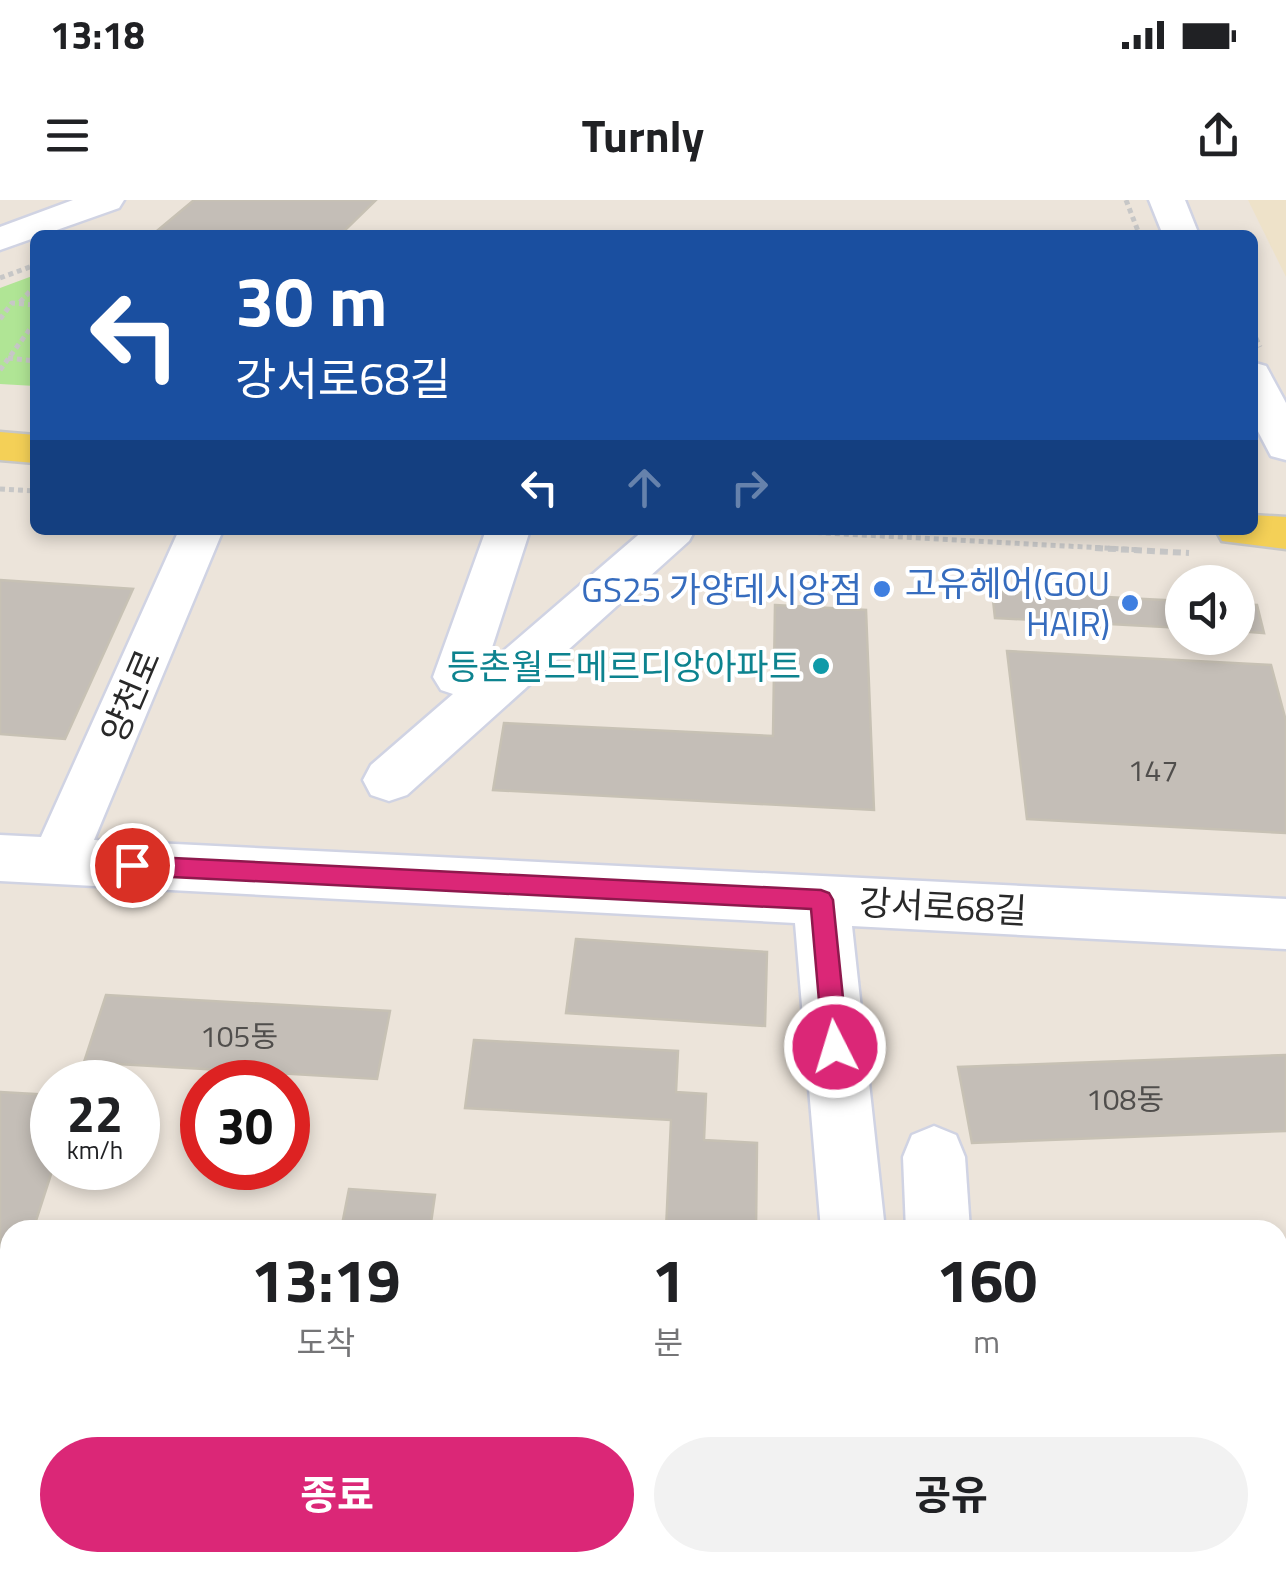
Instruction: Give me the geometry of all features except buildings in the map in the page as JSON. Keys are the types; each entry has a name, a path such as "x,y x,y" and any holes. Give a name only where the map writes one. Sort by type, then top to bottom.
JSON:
{"main road":[{"path":"0,446 30,449"},
{"path":"1258,531 1286,533"}],"street":[{"path":"0,239 106,200"},
{"path":"1167,200 1179,230"},
{"path":"1258,384 1282,420"},
{"name":"양천로","path":"58,862 199,535"},
{"path":"458,676 506,535"},
{"path":"389,780 667,535"},
{"name":"강서로68길","path":"0,858 1286,924"},
{"path":"821,900 851,1220"},
{"path":"934,1157 937,1220"}],"path":[{"path":"1126,200 1138,230"},
{"path":"0,278 30,266"},
{"path":"0,319 30,290"},
{"path":"0,302 30,304"},
{"path":"0,370 30,329"},
{"path":"8,358 30,360"},
{"path":"0,489 30,491"},
{"path":"867,535 1189,552"}],"shaded area":[{"path":"1248,200 1286,200 1286,277"}],"green space":[{"path":"30,277 30,386 0,384 0,288"}],"place":[{"name":"GS25 가양데시앙점","path":"882,589"},
{"name":"고유헤어(GOU HAIR)","path":"1130,603"},
{"name":"등촌월드메르디앙아파트","path":"821,666"}],"route":[{"path":"132,865 821,900 835,1047"}]}
